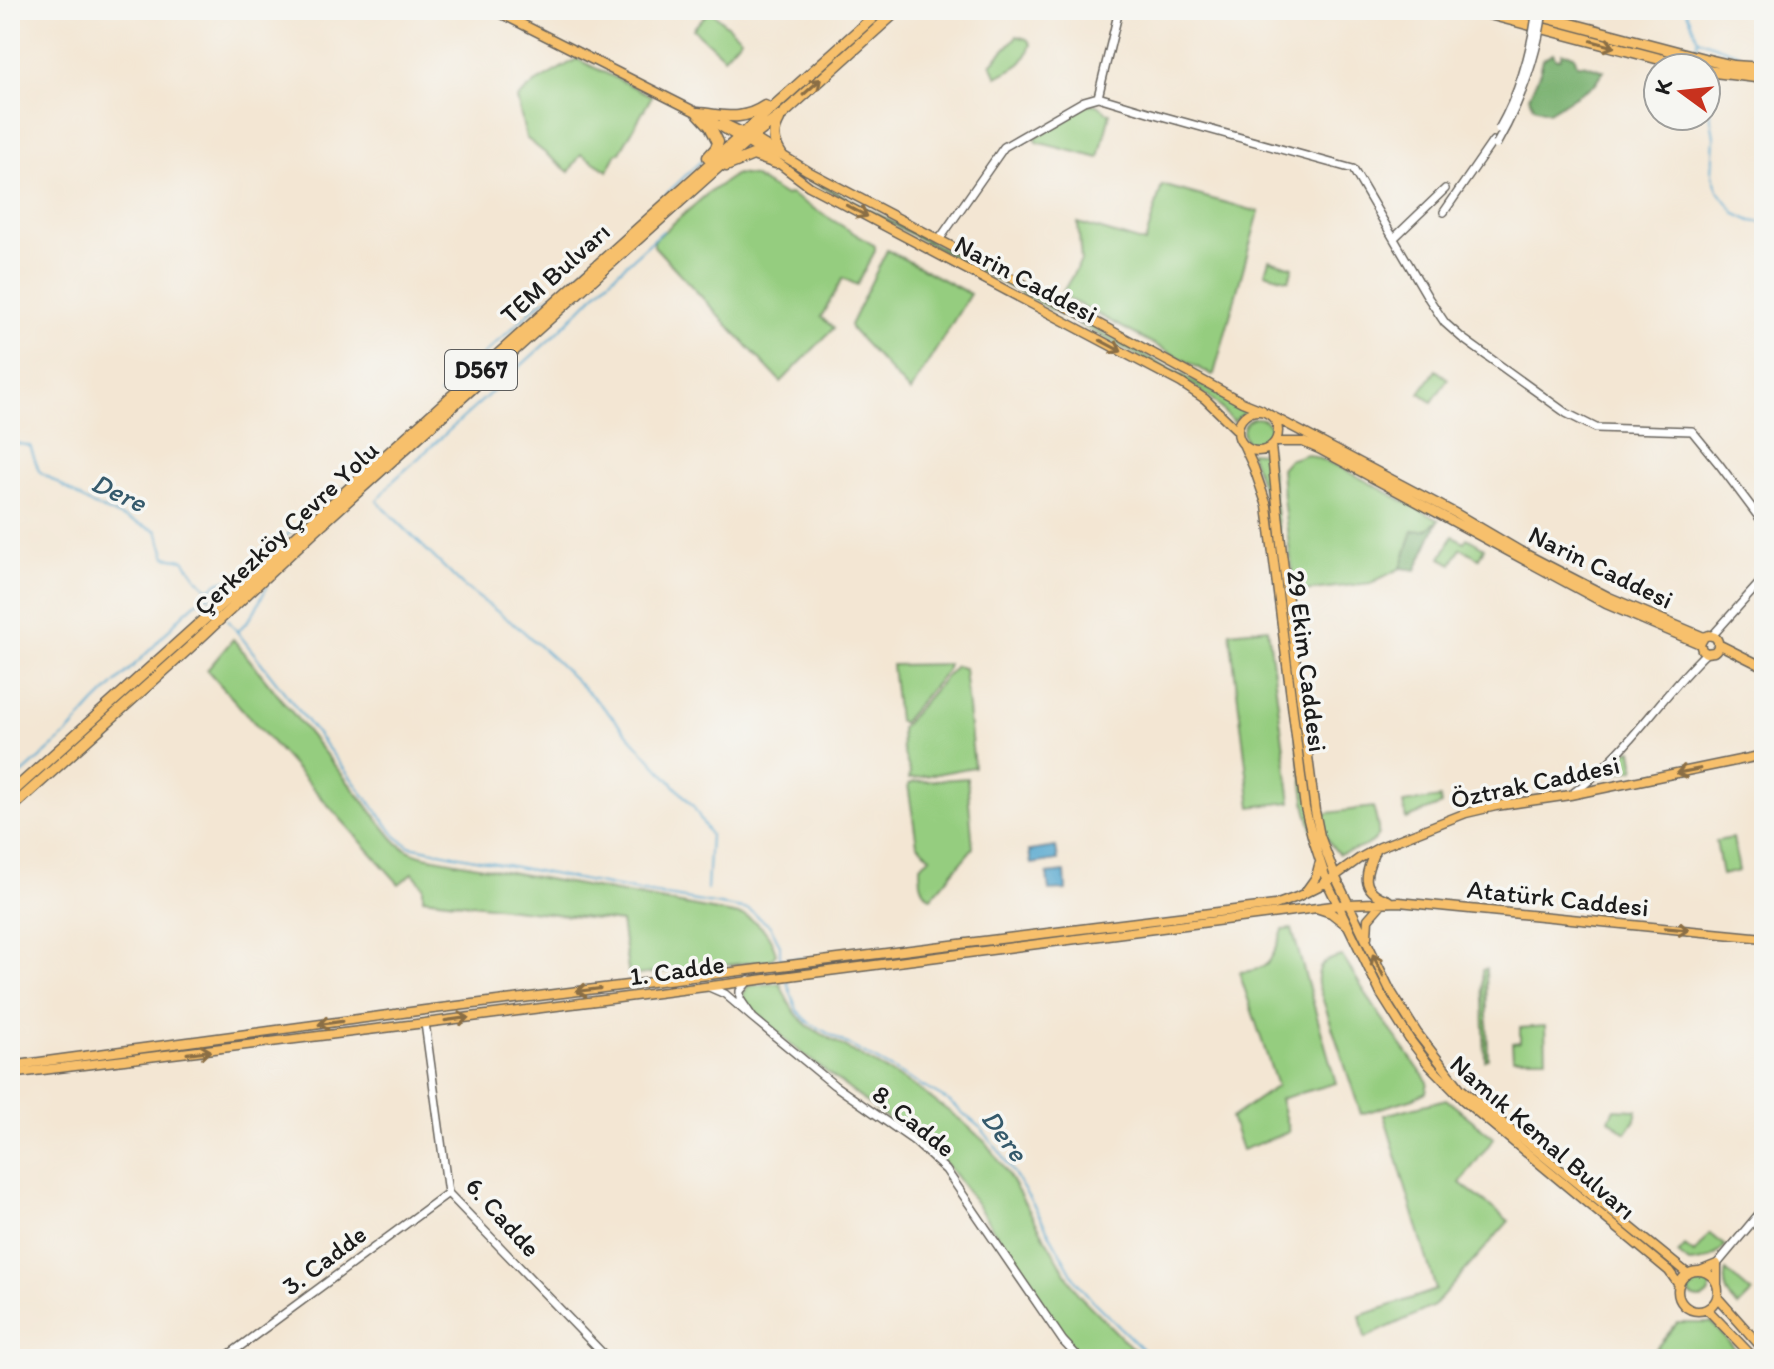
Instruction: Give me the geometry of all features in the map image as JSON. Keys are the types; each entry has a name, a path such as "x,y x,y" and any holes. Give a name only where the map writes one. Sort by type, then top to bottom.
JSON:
{"highway":[{"name":"D567","path":"745,137 881,10"},
{"name":"D567","path":"745,137 783,114 898,10"},
{"path":"1474,10 1642,55"},
{"path":"1518,10 1704,59 1734,66 1764,68"},
{"path":"1722,73 1764,78"},
{"path":"698,113 735,117 754,113 802,81"},
{"path":"690,181 718,142 710,126 698,113"},
{"path":"707,177 753,155 778,159 773,133 783,114"},
{"name":"TEM Bulvarı","path":"592,280 707,177 745,137"},
{"name":"TEM Bulvarı","path":"227,605 690,181 745,137"},
{"name":"Çerkezköy Çevre Yolu","path":"12,790 196,635 592,280"},
{"name":"Çerkezköy Çevre Yolu","path":"10,809 185,644"}],"main road":[{"path":"494,10 698,113 725,123 778,159"},
{"name":"Narin Caddesi","path":"778,159 810,171 1262,410"},
{"name":"Narin Caddesi","path":"778,159 789,172 805,183 1181,383 1205,399 1237,430"},
{"path":"1262,410 1272,416 1278,431 1273,444 1260,451 1249,449 1238,436 1238,424 1245,414 1262,410"},
{"name":"Narin Caddesi","path":"1272,416 1596,590 1709,644"},
{"name":"Narin Caddesi","path":"1273,444 1303,442 1319,449 1606,604 1709,644"},
{"name":"29 Ekim Caddesi","path":"1273,444 1313,798 1331,879"},
{"name":"29 Ekim Caddesi","path":"1244,446 1267,506 1305,808 1320,860 1331,879"},
{"path":"1709,644 1764,667"},
{"name":"Öztrak Caddesi","path":"1331,879 1375,850 1466,813 1764,755"},
{"path":"1375,850 1366,875 1369,887 1379,897 1399,902"},
{"path":"1326,851 1339,863 1360,858"},
{"path":"1304,894 1316,877 1320,860"},
{"name":"1. Cadde","path":"10,1066 425,1010 1250,909 1275,905 1331,879"},
{"name":"Namık Kemal Bulvarı","path":"1331,879 1367,942 1410,1040 1445,1076 1688,1274"},
{"name":"Atatürk Caddesi","path":"1343,904 1399,902 1764,938"},
{"path":"1367,942 1368,919 1382,903"},
{"name":"1. Cadde","path":"10,1074 1343,904"},
{"name":"Namık Kemal Bulvarı","path":"1343,904 1349,928 1395,1009"},
{"path":"1314,908 1338,917 1349,928"},
{"name":"Namık Kemal Bulvarı","path":"1445,1076 1463,1100 1641,1247 1669,1271 1679,1285"},
{"path":"1717,1264 1717,1297 1707,1309 1700,1311 1688,1308 1680,1298 1679,1285 1688,1274 1699,1271 1717,1264"},
{"path":"1699,1271 1710,1275 1717,1285"},
{"path":"1717,1297 1764,1350"},
{"path":"1707,1309 1755,1359"}],"street":[{"path":"1098,97 1119,10"},
{"path":"1494,143 1478,171 1444,212 1494,143 1509,123 1534,55 1540,10"},
{"path":"939,240 1004,147 1084,101 1098,97 1353,169 1445,323 1462,338 1566,413 1596,428 1692,431 1764,524"},
{"path":"805,183 810,171"},
{"path":"1394,238 1445,189"},
{"path":"1570,795 1592,779 1646,723 1764,578"},
{"path":"749,980 740,991 740,999 753,1018"},
{"name":"8. Cadde","path":"707,986 725,994 834,1085 914,1141 946,1170 1063,1341 1080,1359"},
{"name":"6. Cadde","path":"425,1023 448,1193 608,1359"},
{"name":"3. Cadde","path":"223,1359 448,1193"},
{"path":"1717,1264 1764,1208"}],"green space":[{"path":"710,10 741,38 724,57 693,29"},
{"path":"1017,36 1031,44 1028,52 1018,65 997,77 991,64"},
{"path":"1553,53 1556,59 1560,59 1562,53 1574,55 1577,64 1604,71 1595,84 1549,112 1534,107 1529,97 1543,59"},
{"path":"577,59 652,96 608,171 581,154 569,172 526,138 517,99 535,83"},
{"path":"1095,104 1110,113 1099,158 1036,142 1035,138 1083,106"},
{"path":"736,174 753,176 785,196 790,194 875,246 857,285 843,278 821,317 834,328 781,382 654,246 654,240 707,194"},
{"path":"812,179 1246,411 1233,422 1196,387"},
{"path":"1162,185 1259,212 1212,375 1061,295 1081,261 1078,223 1145,243"},
{"path":"887,250 970,294 910,392 850,325"},
{"path":"1269,260 1293,267 1289,280 1265,273"},
{"path":"1436,370 1448,379 1432,402 1420,393"},
{"path":"1257,418 1267,422 1271,432 1267,442 1257,446 1247,442 1243,432 1247,422"},
{"path":"1269,450 1311,797 1331,868 1324,871 1306,808 1268,505 1250,452"},
{"path":"1307,454 1340,467 1439,520 1426,530 1413,531 1401,568 1371,583 1295,592 1281,468 1288,460"},
{"path":"1438,521 1416,570 1401,568 1413,531 1426,530"},
{"path":"1453,536 1464,542 1467,538 1484,548 1479,558 1461,548 1452,564 1441,558"},
{"path":"1268,628 1291,802 1251,807 1230,632"},
{"path":"233,639 392,837 406,849 424,856 744,916 764,930 776,953 771,960 629,976 621,922 423,898 423,886 413,873 399,884 207,670"},
{"path":"948,664 946,671 902,723 898,720 892,665"},
{"path":"955,666 964,668 974,767 909,779 901,728"},
{"path":"1632,750 1635,769 1602,776 1627,751"},
{"path":"967,778 973,848 931,898 921,884 920,866 931,857 917,844 908,785"},
{"path":"1440,798 1441,805 1406,819 1403,803"},
{"path":"1373,807 1378,827 1376,838 1362,848 1339,854 1326,836 1320,814"},
{"path":"1733,838 1739,871 1722,875 1716,841"},
{"path":"1292,929 1336,1083 1280,1099 1289,1132 1242,1150 1231,1118 1277,1086 1239,972 1264,965 1273,954 1283,930"},
{"path":"1342,956 1428,1082 1426,1092 1361,1114 1318,985 1322,964"},
{"path":"1486,969 1488,1058 1485,1060 1482,970"},
{"path":"780,983 791,1006 808,1026 917,1088 985,1142 1003,1166 1078,1294 1143,1359 1083,1359 1065,1340 976,1203 943,1161 791,1045 744,1000 743,994 748,986"},
{"path":"1545,1026 1546,1058 1513,1058 1512,1043 1520,1042 1520,1028"},
{"path":"1446,1099 1494,1138 1460,1183 1509,1221 1434,1306 1365,1338 1360,1316 1436,1290 1384,1115"},
{"path":"1614,1109 1637,1110 1635,1120 1626,1133 1609,1119"},
{"path":"1710,1233 1725,1246 1713,1256 1689,1263 1678,1254 1685,1246 1694,1253"},
{"path":"1726,1271 1752,1293 1738,1307 1727,1290"},
{"path":"1699,1277 1707,1280 1710,1288 1707,1296 1699,1299 1691,1296 1688,1288 1691,1280"},
{"path":"1677,1323 1712,1323 1744,1359 1647,1359"}],"water":[{"path":"1056,847 1058,860 1031,864 1029,851"},
{"path":"1065,872 1066,890 1049,891 1047,874"}],"waterway":[{"path":"766,102 823,55 867,15 868,10"},
{"path":"1686,10 1698,39 1696,50"},
{"path":"1698,39 1739,54 1745,60"},
{"path":"695,121 709,133"},
{"path":"1713,132 1712,174 1718,190 1736,214 1764,223"},
{"path":"439,395 540,303 560,290 637,222 703,159"},
{"path":"663,231 556,334 393,481 377,501 462,585 523,631 558,663 606,710 693,806 710,835 707,889"},
{"name":"Dere","path":"10,442 30,446 39,471 92,505 157,531 166,557 184,560 209,590 214,603"},
{"path":"209,590 222,581 238,579 341,487"},
{"path":"237,632 252,616 267,587"},
{"path":"22,774 68,733 182,615 208,595"},
{"path":"228,620 397,837 409,846 749,910 770,926 780,945 780,959 815,958"},
{"name":"Dere","path":"787,982 797,1010 808,1022 947,1100 982,1129 1034,1206 1076,1281 1152,1359"}]}
